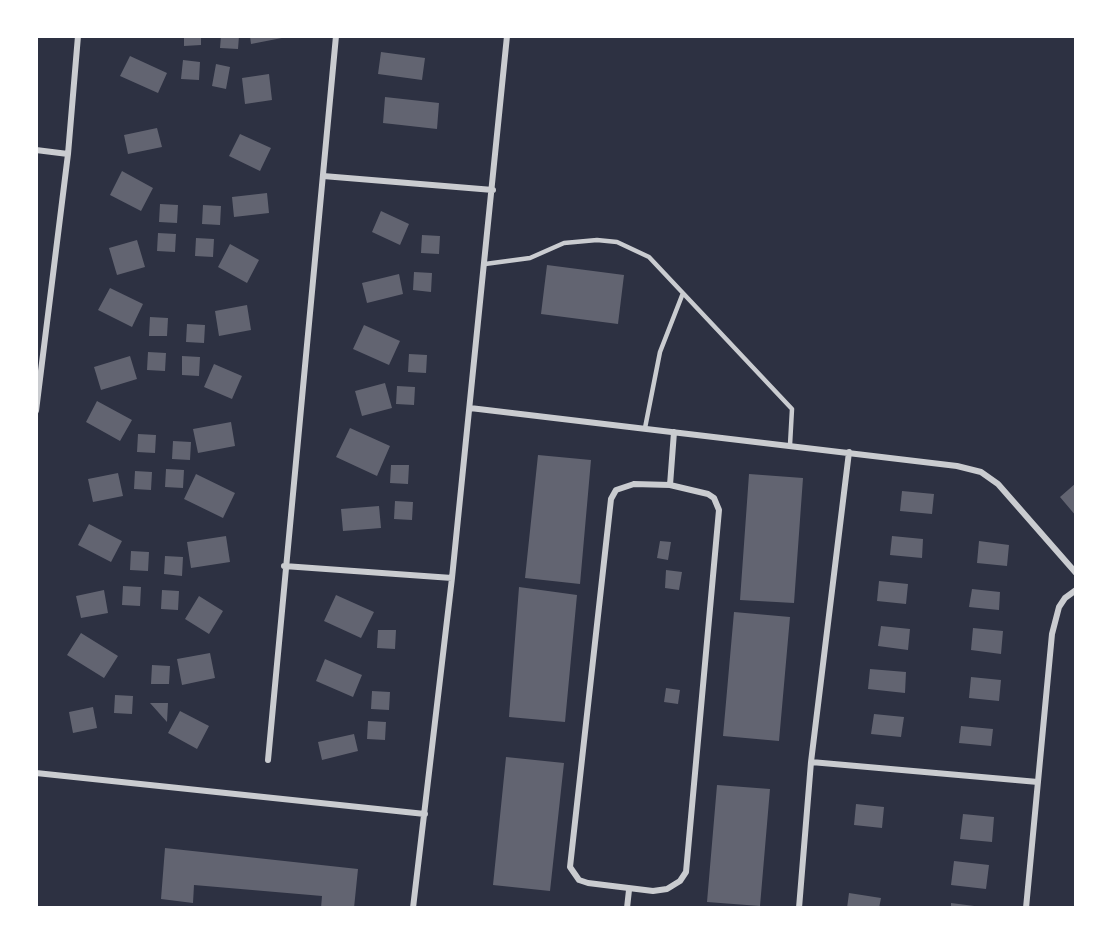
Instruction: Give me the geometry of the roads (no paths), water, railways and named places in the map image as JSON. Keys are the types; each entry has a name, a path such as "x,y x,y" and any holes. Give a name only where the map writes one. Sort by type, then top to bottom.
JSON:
{"street":[{"path":"36,411 68,154 78,36"},
{"path":"268,760 284,566 336,36"},
{"path":"413,908 452,578 507,36"},
{"path":"36,150 68,154"},
{"path":"323,176 493,190"},
{"path":"470,408 849,452 957,466 981,472 998,484 1076,573"},
{"path":"670,486 674,432"},
{"path":"799,908 811,762 849,452"},
{"path":"623,485 670,486 708,494 714,498 719,510 686,872 680,881 667,889 629,890 579,880 570,867 571,854 611,499 616,489 623,485"},
{"path":"284,566 452,578"},
{"path":"1026,908 1052,634 1059,607 1065,598 1076,590"},
{"path":"811,762 1038,782"},
{"path":"36,773 425,814"},
{"path":"627,908 629,890"}],"lane":[{"path":"485,264 530,258 564,243 607,241 617,242 650,257 792,409 790,445"},
{"path":"645,428 660,352 683,293"}]}
